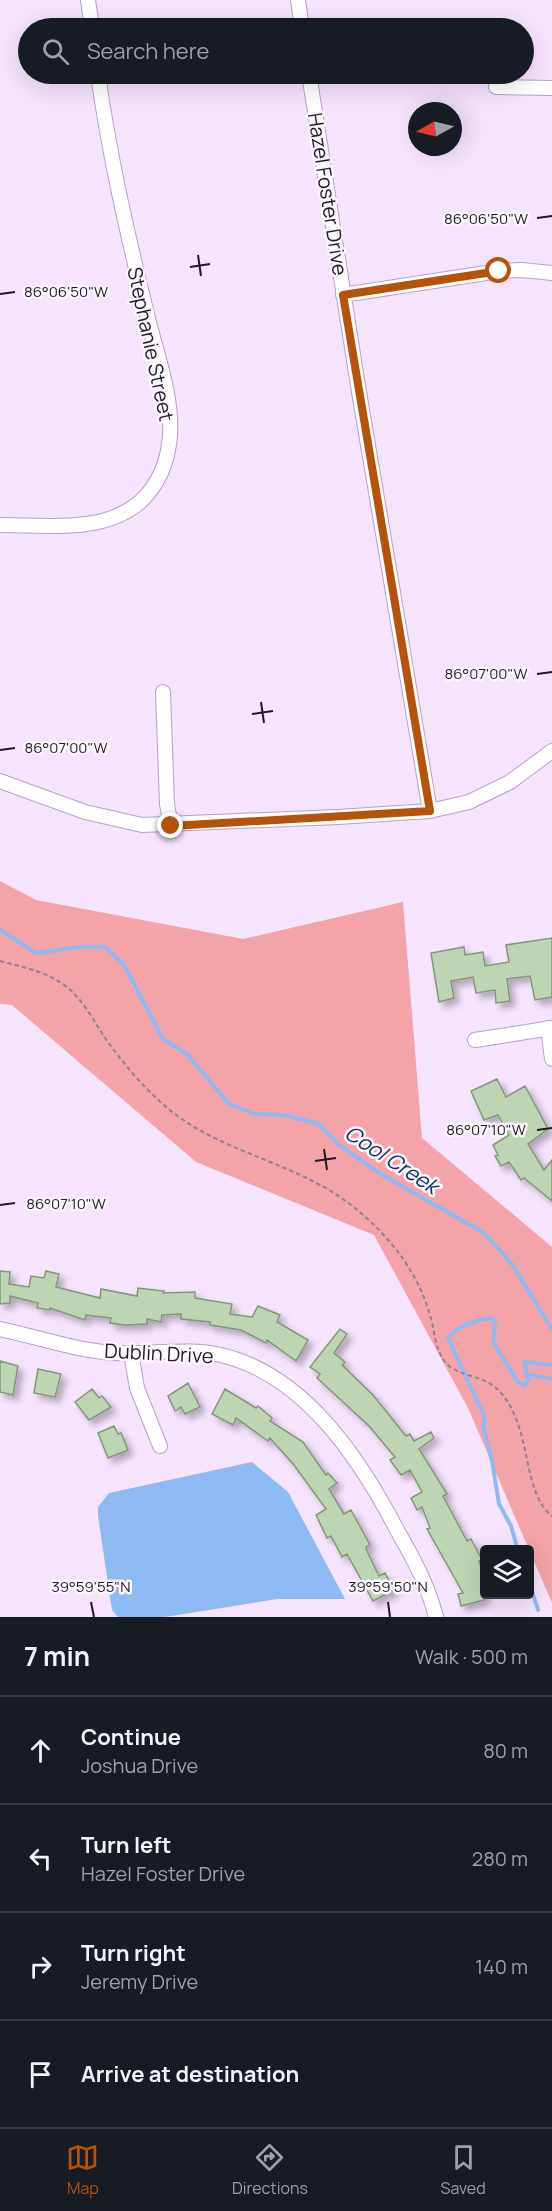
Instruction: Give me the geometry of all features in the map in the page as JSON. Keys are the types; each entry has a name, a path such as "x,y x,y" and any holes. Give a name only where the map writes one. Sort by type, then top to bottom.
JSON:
{"street":[{"path":"87,0 90,18"},
{"path":"298,0 301,18"},
{"name":"Stephanie Street","path":"0,525 75,524 110,518 140,502 162,471 168,453 169,408 115,182 100,84"},
{"name":"Hazel Foster Drive","path":"311,84 343,295 430,811"},
{"path":"496,87 552,88"},
{"path":"343,295 499,271 522,270 552,273"},
{"path":"163,692 166,804 171,826"},
{"path":"0,781 36,796 120,822 171,826 430,811 469,802 492,792 552,751"},
{"path":"475,1040 550,1028 552,1059"},
{"name":"Dublin Drive","path":"0,1329 99,1352 221,1355 266,1374 290,1391 334,1430 365,1471 424,1581 436,1617"},
{"path":"131,1353 136,1388 160,1446"}],"path":[{"path":"0,961 45,974 68,988 135,1077 182,1119 207,1134 317,1182 357,1209 378,1229 411,1270 430,1313 446,1364 457,1371 478,1376 501,1392 512,1407 526,1446 538,1502 552,1516"}],"shaded area":[{"path":"0,881 36,900 243,939 403,902 422,1138 552,1247 552,1603 534,1561 534,1545 527,1545 468,1408 374,1235 196,1162 12,1005 0,1004"}],"water":[{"path":"252,1462 288,1492 345,1599 277,1599 165,1617 118,1617 112,1610 98,1516 98,1507 109,1493"}],"building":[{"path":"552,938 552,997 535,1000 530,976 507,979 510,1001 496,1003 495,990 476,993 473,977 451,981 454,998 439,1002 431,953 464,947 465,955 483,952 485,966 509,962 506,945"},
{"path":"497,1079 506,1097 525,1086 548,1129 528,1144 544,1170 552,1160 552,1201 524,1178 521,1180 509,1162 501,1166 495,1156 498,1155 493,1145 509,1135 498,1115 484,1120 471,1091"},
{"path":"0,1271 10,1272 9,1284 29,1287 31,1276 44,1278 46,1271 59,1274 56,1287 100,1298 101,1289 137,1296 138,1288 164,1291 163,1293 195,1292 195,1298 232,1304 230,1314 252,1317 258,1306 280,1315 277,1322 308,1340 296,1361 267,1340 266,1343 241,1330 210,1325 210,1322 181,1319 181,1314 162,1315 161,1322 147,1319 147,1324 125,1325 110,1323 111,1318 86,1315 85,1320 50,1308 50,1310 37,1308 38,1303 10,1296 10,1303 0,1304"},
{"path":"340,1329 347,1334 334,1353 345,1362 342,1365 373,1395 406,1436 410,1434 414,1441 431,1432 434,1438 419,1449 447,1494 443,1496 467,1541 471,1539 480,1556 480,1599 484,1600 461,1606 458,1594 463,1593 427,1529 430,1528 422,1507 417,1510 411,1498 422,1492 410,1470 401,1475 390,1460 395,1457 369,1426 317,1378 320,1374 310,1367"},
{"path":"0,1361 18,1366 13,1395 0,1392"},
{"path":"38,1369 61,1374 55,1397 34,1393"},
{"path":"188,1383 200,1407 185,1414 181,1407 175,1411 168,1396"},
{"path":"92,1389 111,1407 89,1420 75,1402"},
{"path":"225,1389 256,1408 258,1406 272,1418 270,1421 303,1442 326,1475 328,1473 337,1483 329,1489 344,1514 351,1510 370,1545 366,1547 367,1551 379,1576 385,1573 394,1590 373,1601 347,1554 342,1557 331,1536 327,1538 316,1515 326,1509 294,1465 270,1438 268,1441 236,1418 233,1425 212,1414"},
{"path":"114,1426 118,1434 121,1433 128,1450 108,1458 98,1433"}],"waterway":[{"name":"Cool Creek","path":"0,930 36,953 79,947 105,947 124,965 163,1039 188,1055 229,1104 255,1114 284,1115 319,1124 339,1145 379,1173 484,1233 512,1264 552,1329"},
{"path":"517,1545 511,1526 499,1504 483,1426 485,1418 448,1338 456,1330 468,1324 491,1318 495,1322 493,1342 518,1382 525,1385 528,1379 524,1362 552,1365"},
{"path":"527,1374 552,1379"},
{"path":"534,1598 538,1610"}],"route":[{"path":"171,826 430,811 343,295 499,271"}]}
